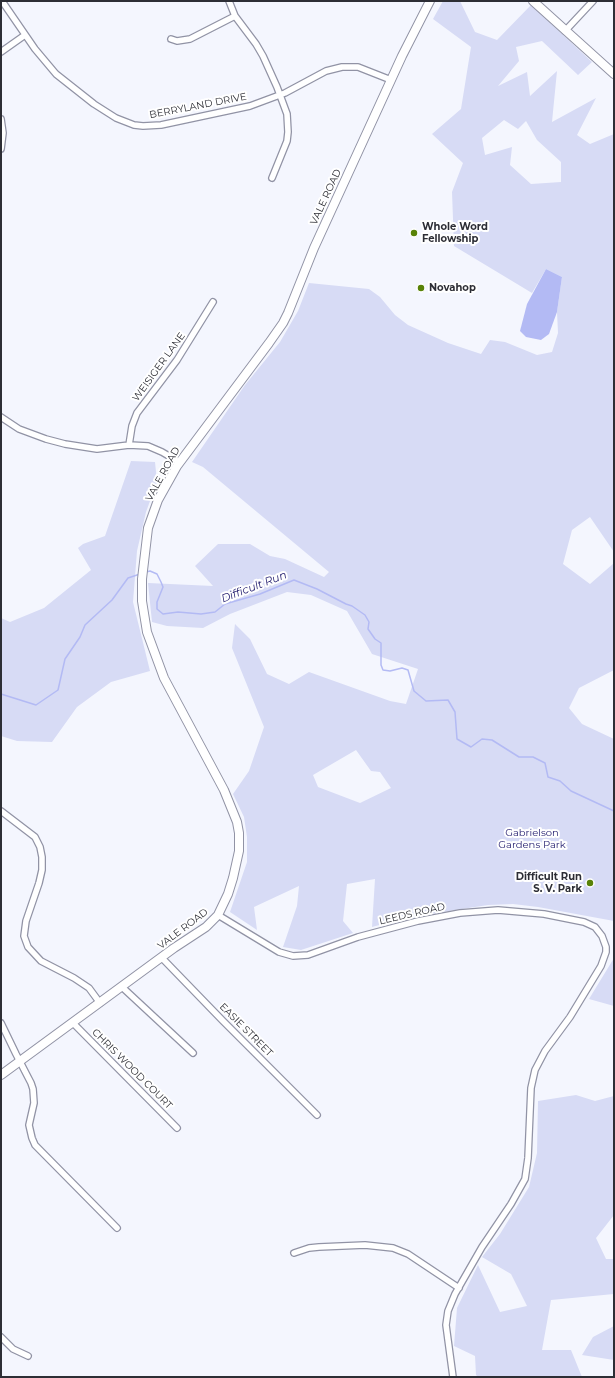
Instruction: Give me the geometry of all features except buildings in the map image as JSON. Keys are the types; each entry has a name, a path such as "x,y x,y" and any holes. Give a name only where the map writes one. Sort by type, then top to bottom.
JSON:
{"main road":[{"name":"VALE ROAD","path":"1,1075 206,927 218,915 228,894 236,864 239,842 237,822 224,790 157,663 147,632 142,601 142,566 148,528 164,488 179,462 283,323 314,248 391,80 430,1"},
{"path":"533,1 614,74"}],"street":[{"name":"BERRYLAND DRIVE","path":"2,1 45,62 66,82 94,104 116,118 129,124 143,126 161,125 250,106 281,95 326,71 342,67 358,67 391,80"},
{"path":"229,1 235,16 263,56 281,95 287,114 288,132 286,145 272,178"},
{"path":"565,31 593,1"},
{"path":"171,39 177,41 190,39 224,23 235,16"},
{"path":"1,52 25,35"},
{"path":"1,119 3,132 1,149"},
{"name":"WEISIGER LANE","path":"129,445 132,426 137,413 177,360 213,302"},
{"path":"1,417 10,424 28,433 65,444 97,448 129,445 148,446 179,462"},
{"path":"1,811 35,837 40,847 42,857 42,870 39,883 25,925 24,936 28,947 32,954 40,961 74,978 89,988 100,1003"},
{"name":"LEEDS ROAD","path":"218,915 279,952 293,956 308,955 358,937 418,921 460,913 498,910 544,914 590,924 602,936 606,947 602,966 592,984 545,1051 535,1070 531,1088 528,1158 525,1179 511,1204 482,1247 459,1288"},
{"name":"EASIE STREET","path":"162,958 317,1115"},
{"path":"122,987 193,1053"},
{"name":"CHRIS WOOD COURT","path":"73,1023 177,1128"},
{"path":"1,1024 34,1089 34,1103 29,1125 35,1145 117,1228"},
{"path":"294,1253 309,1248 319,1247 365,1245 392,1248 408,1254 459,1288 450,1304 446,1318 453,1377"},
{"path":"1,1337 13,1349 28,1356"}],"green space":[{"name":"Gabrielson Gardens Park","path":"443,1 460,1 475,32 497,40 531,5 592,62 578,75 542,41 516,47 519,61 498,86 527,72 530,96 557,71 552,122 596,98 577,135 590,144 614,134 614,552 590,517 572,530 563,564 590,584 614,563 614,670 579,688 569,708 582,724 614,739 614,921 513,904 488,905 409,917 372,927 375,879 347,884 343,921 353,933 301,950 283,947 297,906 299,886 254,907 257,930 230,912 247,862 247,837 244,817 233,794 249,771 264,727 232,648 235,624 250,639 267,674 289,684 309,672 390,701 406,704 418,669 372,654 347,611 311,595 287,592 230,614 203,628 167,626 152,622 148,583 213,586 195,566 218,544 250,544 270,556 285,559 324,577 329,572 203,467 192,462 245,385 280,342 298,311 309,283 369,289 380,297 395,315 408,325 448,343 481,354 490,340 505,342 537,355 552,352 558,333 557,312 562,277 546,269 532,293 454,246 452,192 463,163 432,134 461,109 471,47 433,19","holes":["504,120 518,129 526,121 537,140 561,162 561,182 531,184 510,165 512,147 485,155 482,138","356,750 371,771 380,772 391,788 360,803 318,787 313,775"]},
{"path":"131,461 155,462 157,482 146,512 137,551 133,602 150,671 111,682 77,707 52,742 17,741 1,736 1,618 10,622 44,608 91,570 78,548 83,544 105,536"},
{"path":"614,958 614,1006 589,999"},
{"path":"576,1095 595,1101 614,1096 614,1215 596,1238 606,1259 614,1259 614,1294 551,1300 542,1350 571,1350 582,1377 478,1377 476,1375 475,1356 454,1346 457,1308 478,1265 500,1312 527,1306 511,1274 482,1257 500,1234 529,1187 537,1153 538,1101"},
{"path":"614,1326 614,1360 582,1355 593,1337"}],"water":[{"path":"546,269 562,277 557,312 549,334 541,340 526,337 520,331 527,304"}],"waterway":[{"name":"Difficult Run","path":"146,572 150,571 157,574 161,582 163,587 157,602 157,609 163,614 178,612 201,614 215,612 225,604 260,594 294,580 352,606 365,615 369,622 368,629 375,639 381,643 381,665 383,670 390,671 402,668 408,670 414,691 426,701 448,700 455,712 457,739 471,747 482,739 492,740 519,757 533,757 545,763 548,777 560,781 571,791 614,811"},
{"name":"Difficult Run","path":"1,694 36,705 58,690 65,659 80,637 85,625 112,600 128,578 140,574"}],"place":[{"name":"Whole Word Fellowship","path":"414,233"},
{"name":"Novahop","path":"421,288"},
{"name":"Difficult Run S. V. Park","path":"590,883"}]}
